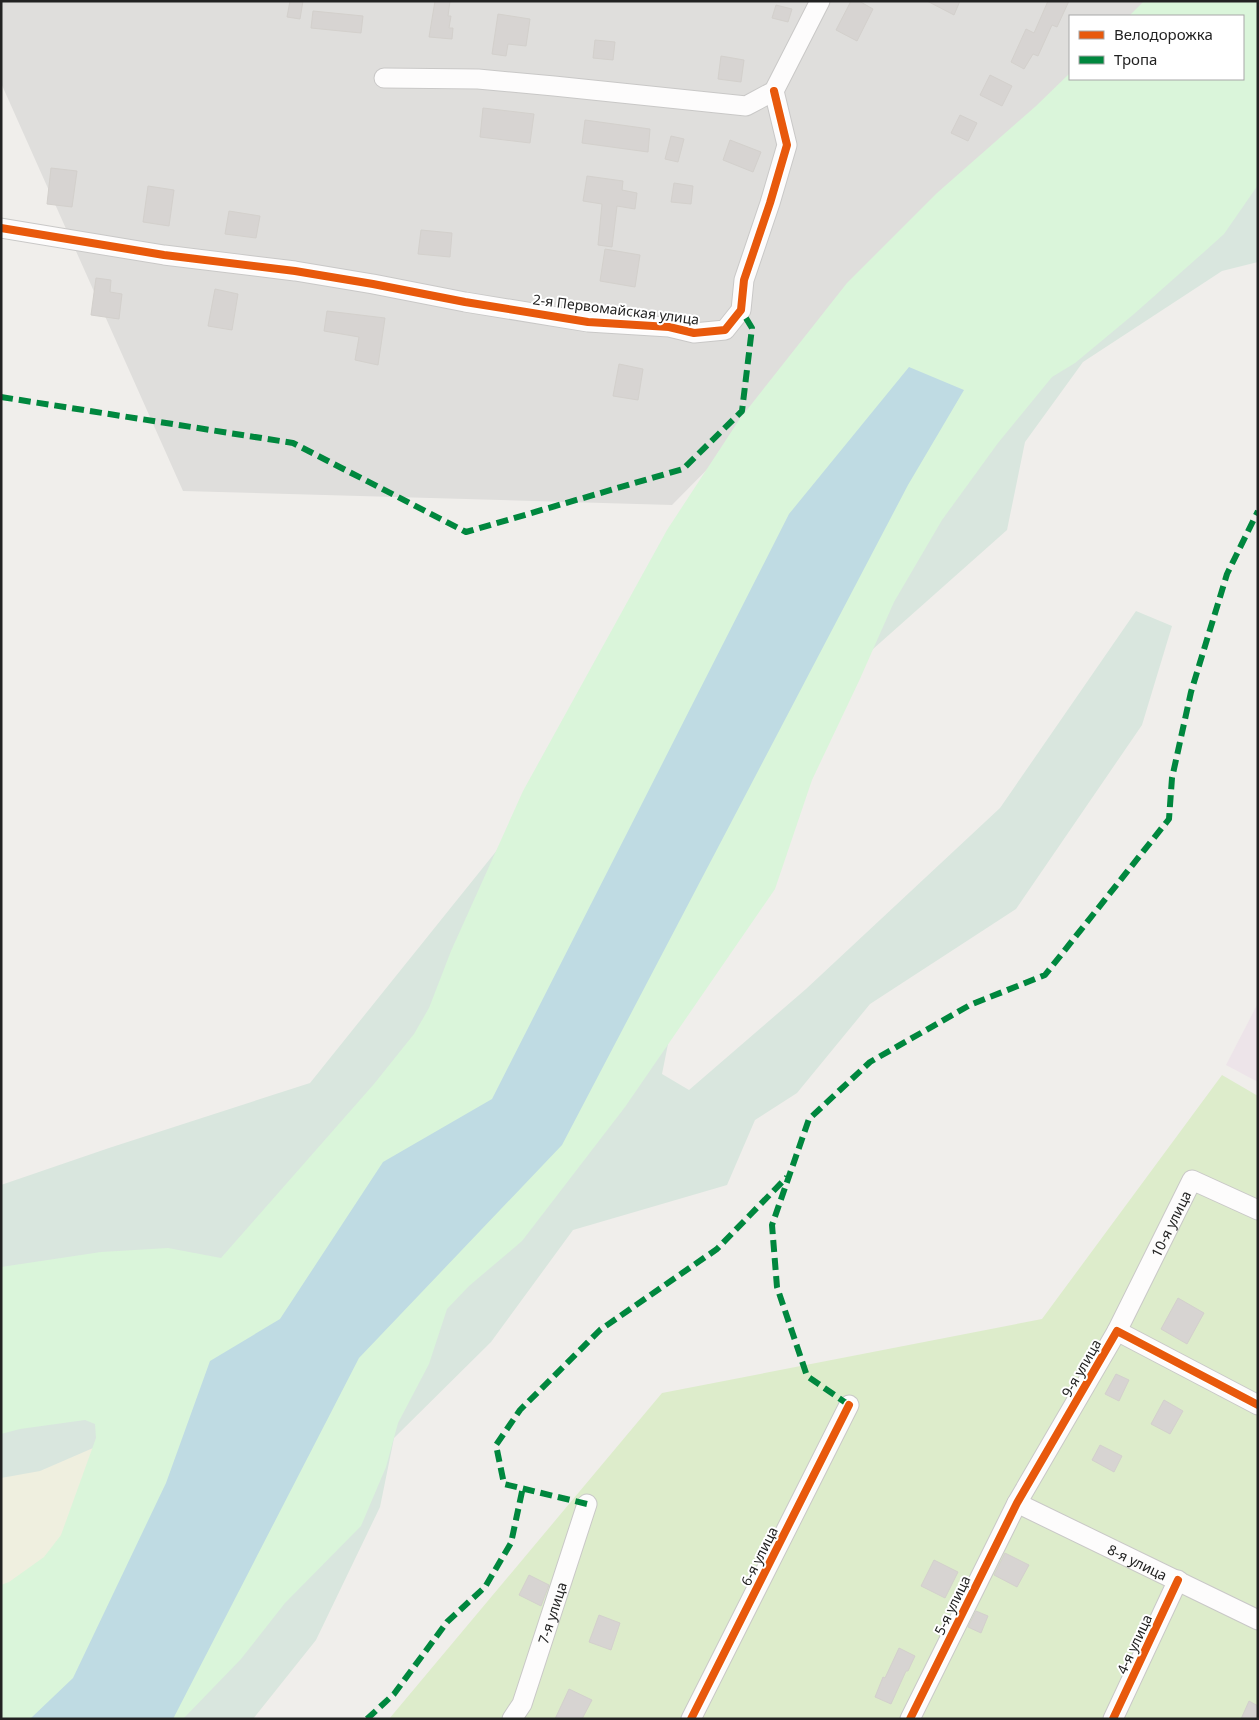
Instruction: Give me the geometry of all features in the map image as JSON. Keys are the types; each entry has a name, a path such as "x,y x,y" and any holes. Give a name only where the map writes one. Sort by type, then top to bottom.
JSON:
{"street":[{"path":"384,78 497,81 746,106 774,91 820,1"},
{"name":"2-я Первомайская улица","path":"1,228 164,255 295,271 588,322 669,327 694,334 725,330 740,310 744,280 787,145 774,91"},
{"name":"10-я улица","path":"1118,1331 1192,1180 1258,1210"},
{"name":"9-я улица","path":"1017,1503 1118,1331 1258,1404"},
{"name":"6-я улица","path":"691,1719 850,1405"},
{"name":"8-я улица","path":"1017,1503 1258,1620"},
{"name":"5-я улица","path":"910,1719 1017,1503"},
{"name":"7-я улица","path":"512,1719 522,1704 587,1504"},
{"name":"4-я улица","path":"1113,1719 1178,1580"}],"shaded area":[{"path":"1,1 1169,1 1155,15 1069,15 1069,80 1091,80 672,505 183,491 1,83"},
{"path":"1258,1 1258,262 1222,271 1083,362 1025,442 1007,530 828,689 671,1029 662,1074 689,1090 806,989 1000,808 1136,611 1172,626 1142,725 1016,909 870,1004 797,1093 755,1120 727,1185 573,1230 491,1342 394,1438 380,1507 316,1640 253,1719 1,1719 1,1660 69,1617 100,1445 40,1471 1,1478 1,1185 310,1083 526,814 1244,80 1244,15"},
{"path":"1258,1003 1258,1082 1226,1065"}],"green space":[{"path":"1144,1 1258,1 1258,185 1224,234 1134,314 1075,363 1052,377 998,443 942,520 894,602 812,780 775,889 625,1107 522,1241 469,1286 447,1309 429,1364 398,1423 386,1467 361,1526 285,1603 241,1659 183,1719 1,1719 1,1585 9,1582 44,1557 61,1535 96,1438 95,1424 85,1420 20,1429 1,1434 1,1267 101,1252 168,1248 221,1258 374,1084 414,1034 429,1008 451,951 523,791 667,530 739,420 847,283 937,193 1036,106 1069,74 1069,80 1244,80 1244,15 1130,15"},
{"path":"1222,1075 1258,1096 1258,1719 389,1719 662,1393 1042,1319"},
{"path":"118,1428 1,1650 1,1467"}],"water":[{"path":"909,367 964,390 908,485 562,1145 359,1358 173,1719 30,1719 73,1678 166,1483 210,1361 280,1319 383,1162 492,1099 789,514"}],"building":[{"path":"290,1 303,1 300,19 287,17"},
{"path":"435,1 450,1 448,16 451,16 449,28 453,28 452,39 429,37"},
{"path":"851,1 859,1 873,9 857,41 836,30"},
{"path":"927,1 960,1 954,15"},
{"path":"1048,1 1069,1 1057,27 1052,25 1038,56 1033,54 1024,69 1011,62 1026,29 1034,33"},
{"path":"776,5 792,9 788,22 772,18"},
{"path":"313,11 363,16 361,33 311,28"},
{"path":"498,14 530,19 526,46 508,44 506,56 492,54"},
{"path":"595,40 615,42 613,60 593,58"},
{"path":"721,56 744,60 741,82 718,79"},
{"path":"990,75 1012,86 1002,106 980,95"},
{"path":"483,108 534,114 530,143 480,137"},
{"path":"960,115 977,123 968,141 951,133"},
{"path":"585,120 650,129 648,152 582,143"},
{"path":"671,136 684,139 678,162 665,159"},
{"path":"730,140 761,152 753,172 723,160"},
{"path":"51,168 77,171 72,207 47,204"},
{"path":"587,176 623,181 622,190 637,193 635,209 617,206 612,247 598,245 602,204 583,201"},
{"path":"674,183 693,186 691,204 671,202"},
{"path":"148,186 174,190 169,226 143,222"},
{"path":"229,211 260,216 256,238 225,234"},
{"path":"421,230 452,233 450,257 418,254"},
{"path":"605,249 640,255 635,287 600,281"},
{"path":"96,278 111,280 110,292 122,294 119,319 91,315"},
{"path":"215,289 238,294 232,330 208,326"},
{"path":"327,311 385,318 378,365 355,360 359,337 324,331"},
{"path":"619,364 643,369 638,400 613,396"},
{"path":"1178,1298 1204,1313 1187,1344 1161,1329"},
{"path":"1116,1374 1129,1380 1119,1401 1105,1394"},
{"path":"1164,1400 1183,1411 1170,1434 1151,1424"},
{"path":"1100,1445 1122,1456 1114,1472 1092,1460"},
{"path":"1005,1553 1029,1565 1017,1587 994,1575"},
{"path":"934,1560 958,1572 945,1598 921,1586"},
{"path":"529,1575 549,1585 541,1606 519,1595"},
{"path":"976,1611 988,1616 981,1633 968,1627"},
{"path":"599,1615 620,1623 611,1650 589,1642"},
{"path":"899,1648 915,1656 891,1704 875,1697 883,1677 885,1678"},
{"path":"569,1689 592,1700 582,1719 555,1719"},
{"path":"1249,1701 1258,1706 1258,1719 1241,1719"}],"marked path":[{"path":"1,397 293,443 466,532 683,469 742,411 752,328 741,310"},
{"path":"849,1405 807,1376 777,1287 772,1225 809,1119 870,1062 970,1005 1045,975 1169,819 1172,778 1191,692 1227,574 1258,511"},
{"path":"587,1504 504,1484 496,1445 520,1410 600,1330 717,1249 787,1177"},
{"path":"367,1719 394,1694 447,1622 485,1587 511,1543 523,1487"}],"cycle path":[{"path":"1,228 164,255 295,271 588,322 669,327 694,333 725,330 741,310 744,280 787,145 774,91"},
{"path":"910,1719 1017,1503 1117,1331 1258,1405"},
{"path":"691,1719 849,1405"},
{"path":"1113,1719 1178,1580"}]}
